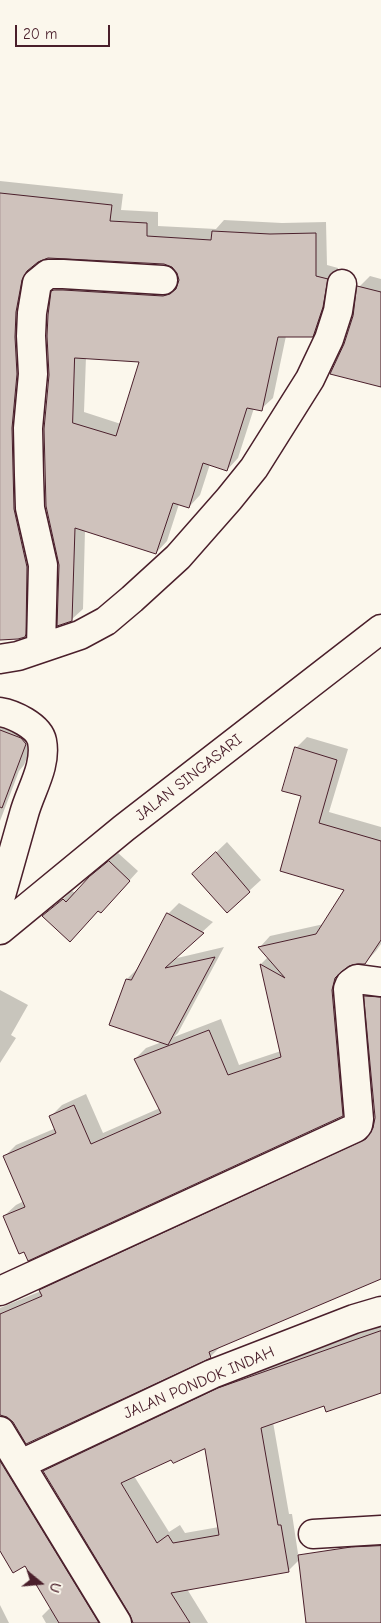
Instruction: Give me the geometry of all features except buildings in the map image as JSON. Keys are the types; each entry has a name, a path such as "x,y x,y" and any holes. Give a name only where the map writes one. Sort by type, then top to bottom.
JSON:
{"street":[{"path":"41,647 43,565 30,508 28,456 32,374 32,313 37,283 48,274 163,280"},
{"path":"0,659 18,656 80,635 106,621 178,557 254,468 310,378 329,339 338,310 342,284"},
{"name":"JALAN SINGASARI","path":"0,930 124,828 381,629"},
{"path":"0,712 22,719 34,729 42,739 42,762 24,812 0,899"},
{"path":"0,1291 355,1128 358,1125 359,1119 348,989 350,984 357,979 381,982"},
{"name":"JALAN PONDOK INDAH","path":"21,1464 212,1374 381,1311"},
{"path":"0,1431 117,1623"},
{"path":"313,1534 381,1530"}]}
